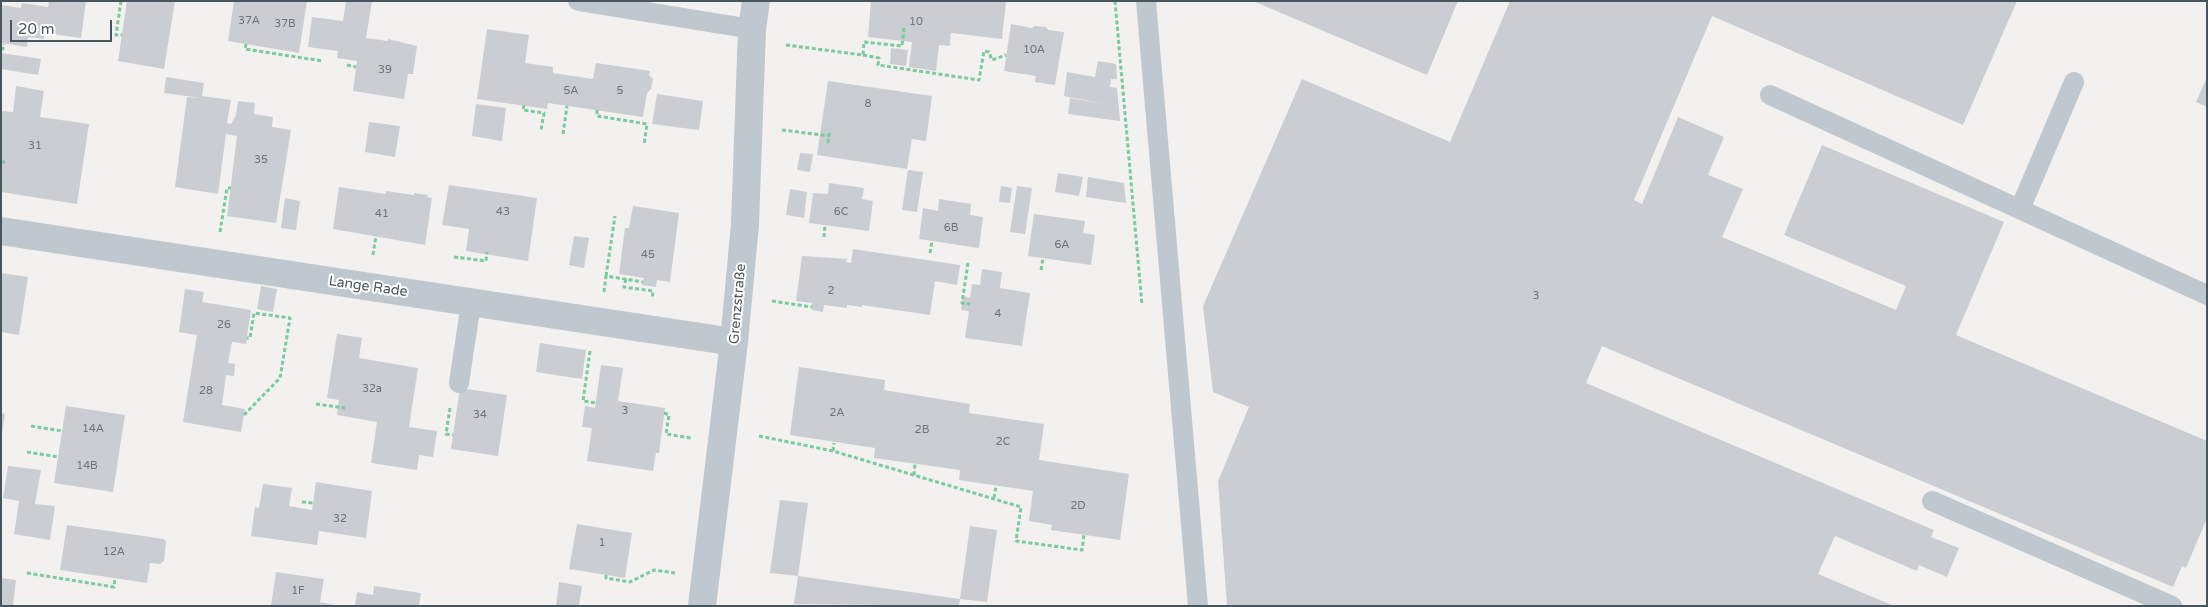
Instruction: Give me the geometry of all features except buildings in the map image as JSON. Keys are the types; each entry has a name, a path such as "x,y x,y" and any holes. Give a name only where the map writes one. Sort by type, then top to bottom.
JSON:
{"street":[{"name":"Grenzstraße","path":"702,606 734,342 745,224 752,29 756,1"},
{"name":"Lange Rade","path":"1,231 734,342"}],"lane":[{"path":"578,1 752,29"},
{"path":"1146,1 1198,606"},
{"path":"2020,209 2074,82"},
{"path":"1770,95 2207,295"},
{"path":"459,383 471,303"},
{"path":"1932,501 2172,606"}],"path":[{"path":"121,1 116,35 122,35"},
{"path":"862,55 864,42 902,46 904,28"},
{"path":"1,48 4,49 4,44"},
{"path":"246,44 245,49 281,52 323,61"},
{"path":"786,45 879,58 878,65 979,80 984,51 989,52 992,60 1006,55"},
{"path":"347,65 356,67"},
{"path":"524,105 523,110 544,113 541,130"},
{"path":"563,134 567,106"},
{"path":"597,110 596,116 647,124 644,145"},
{"path":"782,130 830,136"},
{"path":"828,143 830,130"},
{"path":"219,241 227,188 231,188"},
{"path":"603,298 615,216"},
{"path":"824,237 825,225"},
{"path":"372,264 376,236"},
{"path":"930,253 932,240"},
{"path":"454,256 486,261 487,252"},
{"path":"1041,270 1043,258"},
{"path":"968,263 962,303 970,304"},
{"path":"606,276 643,282"},
{"path":"626,279 624,287 653,291 651,306"},
{"path":"772,301 812,307"},
{"path":"244,415 280,378 290,318 254,313 250,338 247,338"},
{"path":"590,346 582,401 596,403"},
{"path":"316,404 345,408"},
{"path":"664,413 669,415 666,434 688,437"},
{"path":"31,426 62,431"},
{"path":"759,436 833,451 1021,506 1016,540 1082,550 1084,535"},
{"path":"833,451 834,443"},
{"path":"27,452 58,457"},
{"path":"914,475 915,464"},
{"path":"994,498 996,486"},
{"path":"302,502 313,503"},
{"path":"606,575 606,578 630,582 654,570 671,572"},
{"path":"26,573 114,587 116,578"}]}
